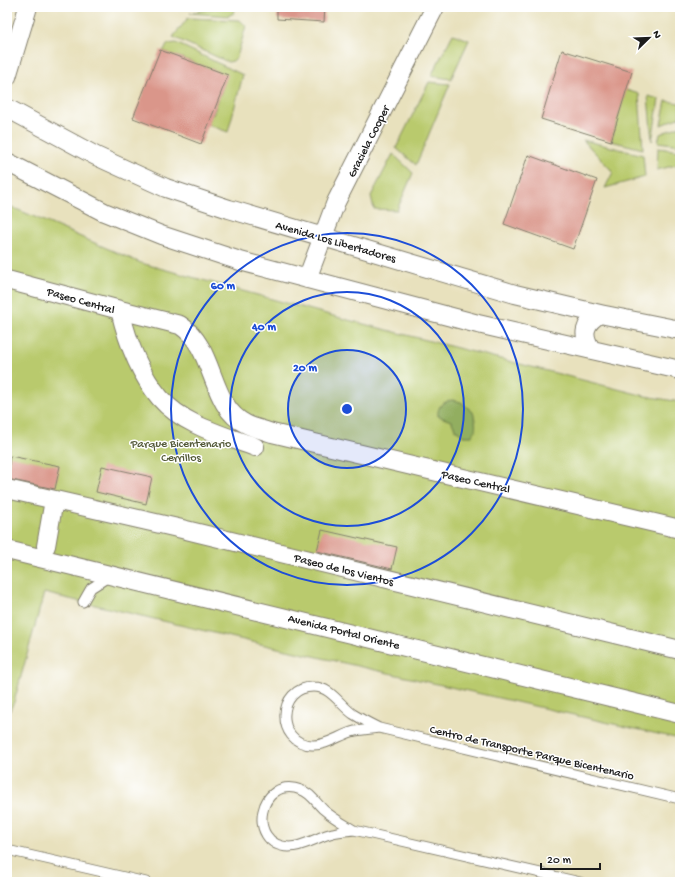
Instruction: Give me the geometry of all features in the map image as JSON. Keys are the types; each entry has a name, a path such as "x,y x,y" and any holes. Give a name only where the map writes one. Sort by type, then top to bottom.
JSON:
{"street":[{"path":"7,77 28,7"},
{"name":"Graciela Cooper","path":"307,279 336,202 435,7"},
{"name":"Avenida Los Libertadores","path":"7,108 96,156 166,188 322,237 515,294 600,314 680,330"},
{"path":"7,162 104,212 161,236 240,261 478,324 680,370"},
{"name":"Paseo Central","path":"7,280 180,325 188,330 199,343 221,395 230,412 246,425 272,433 680,529"},
{"name":"Paseo Central","path":"120,310 128,341 160,398 184,417 203,427 255,447"},
{"path":"592,350 587,342 585,333 592,318 600,314"},
{"name":"Paseo de los Vientos","path":"7,489 182,529 680,650"},
{"path":"46,546 54,500"},
{"name":"Avenida Portal Oriente","path":"7,550 680,714"}],"lane":[{"path":"83,602 91,588 111,575"},
{"path":"314,687 323,688 331,693 353,714 379,728 355,731 321,744 303,744 295,739 287,728 284,715 290,698 297,692 314,687"},
{"name":"Centro de Transporte Parque Bicentenario","path":"379,728 680,799"},
{"path":"354,830 332,833 299,846 290,847 281,845 266,834 262,825 261,816 268,799 282,789 292,788 309,794 330,815 354,830 580,882"},
{"path":"7,850 146,882"}],"green space":[{"path":"220,7 236,7 234,13 228,16 190,13"},
{"path":"188,18 240,20 246,26 237,57 233,61 228,62 173,37"},
{"path":"453,34 469,40 451,79 431,76"},
{"path":"176,43 243,75 228,132 203,123 207,113 213,115 227,75 163,51 168,44"},
{"path":"429,82 450,84 416,165 396,148"},
{"path":"626,90 639,94 643,149 611,141"},
{"path":"648,96 659,99 652,141"},
{"path":"666,101 680,103 680,117 661,125"},
{"path":"680,126 680,145 658,142 660,134"},
{"path":"583,140 643,155 645,177 605,188 613,172"},
{"path":"658,148 680,151 680,164 657,170"},
{"path":"393,154 413,173 397,210 374,209 371,196"},
{"name":"Parque Bicentenario Cerrillos","path":"7,205 141,263 348,320 645,396 680,402 680,739 269,646 44,593 14,702 7,716"},
{"path":"452,400 461,402 473,412 475,430 472,436 463,436 456,430 451,421 438,416 438,410 441,405"}],"building":[{"path":"277,7 325,7 324,22 277,19"},
{"path":"160,50 228,75 201,144 133,118"},
{"path":"562,50 632,72 611,141 541,119"},
{"path":"528,155 597,180 573,249 504,224"},
{"path":"10,456 60,466 55,489 7,479"},
{"path":"102,466 152,477 146,504 96,492"},
{"path":"322,530 397,547 392,569 317,551"}]}
